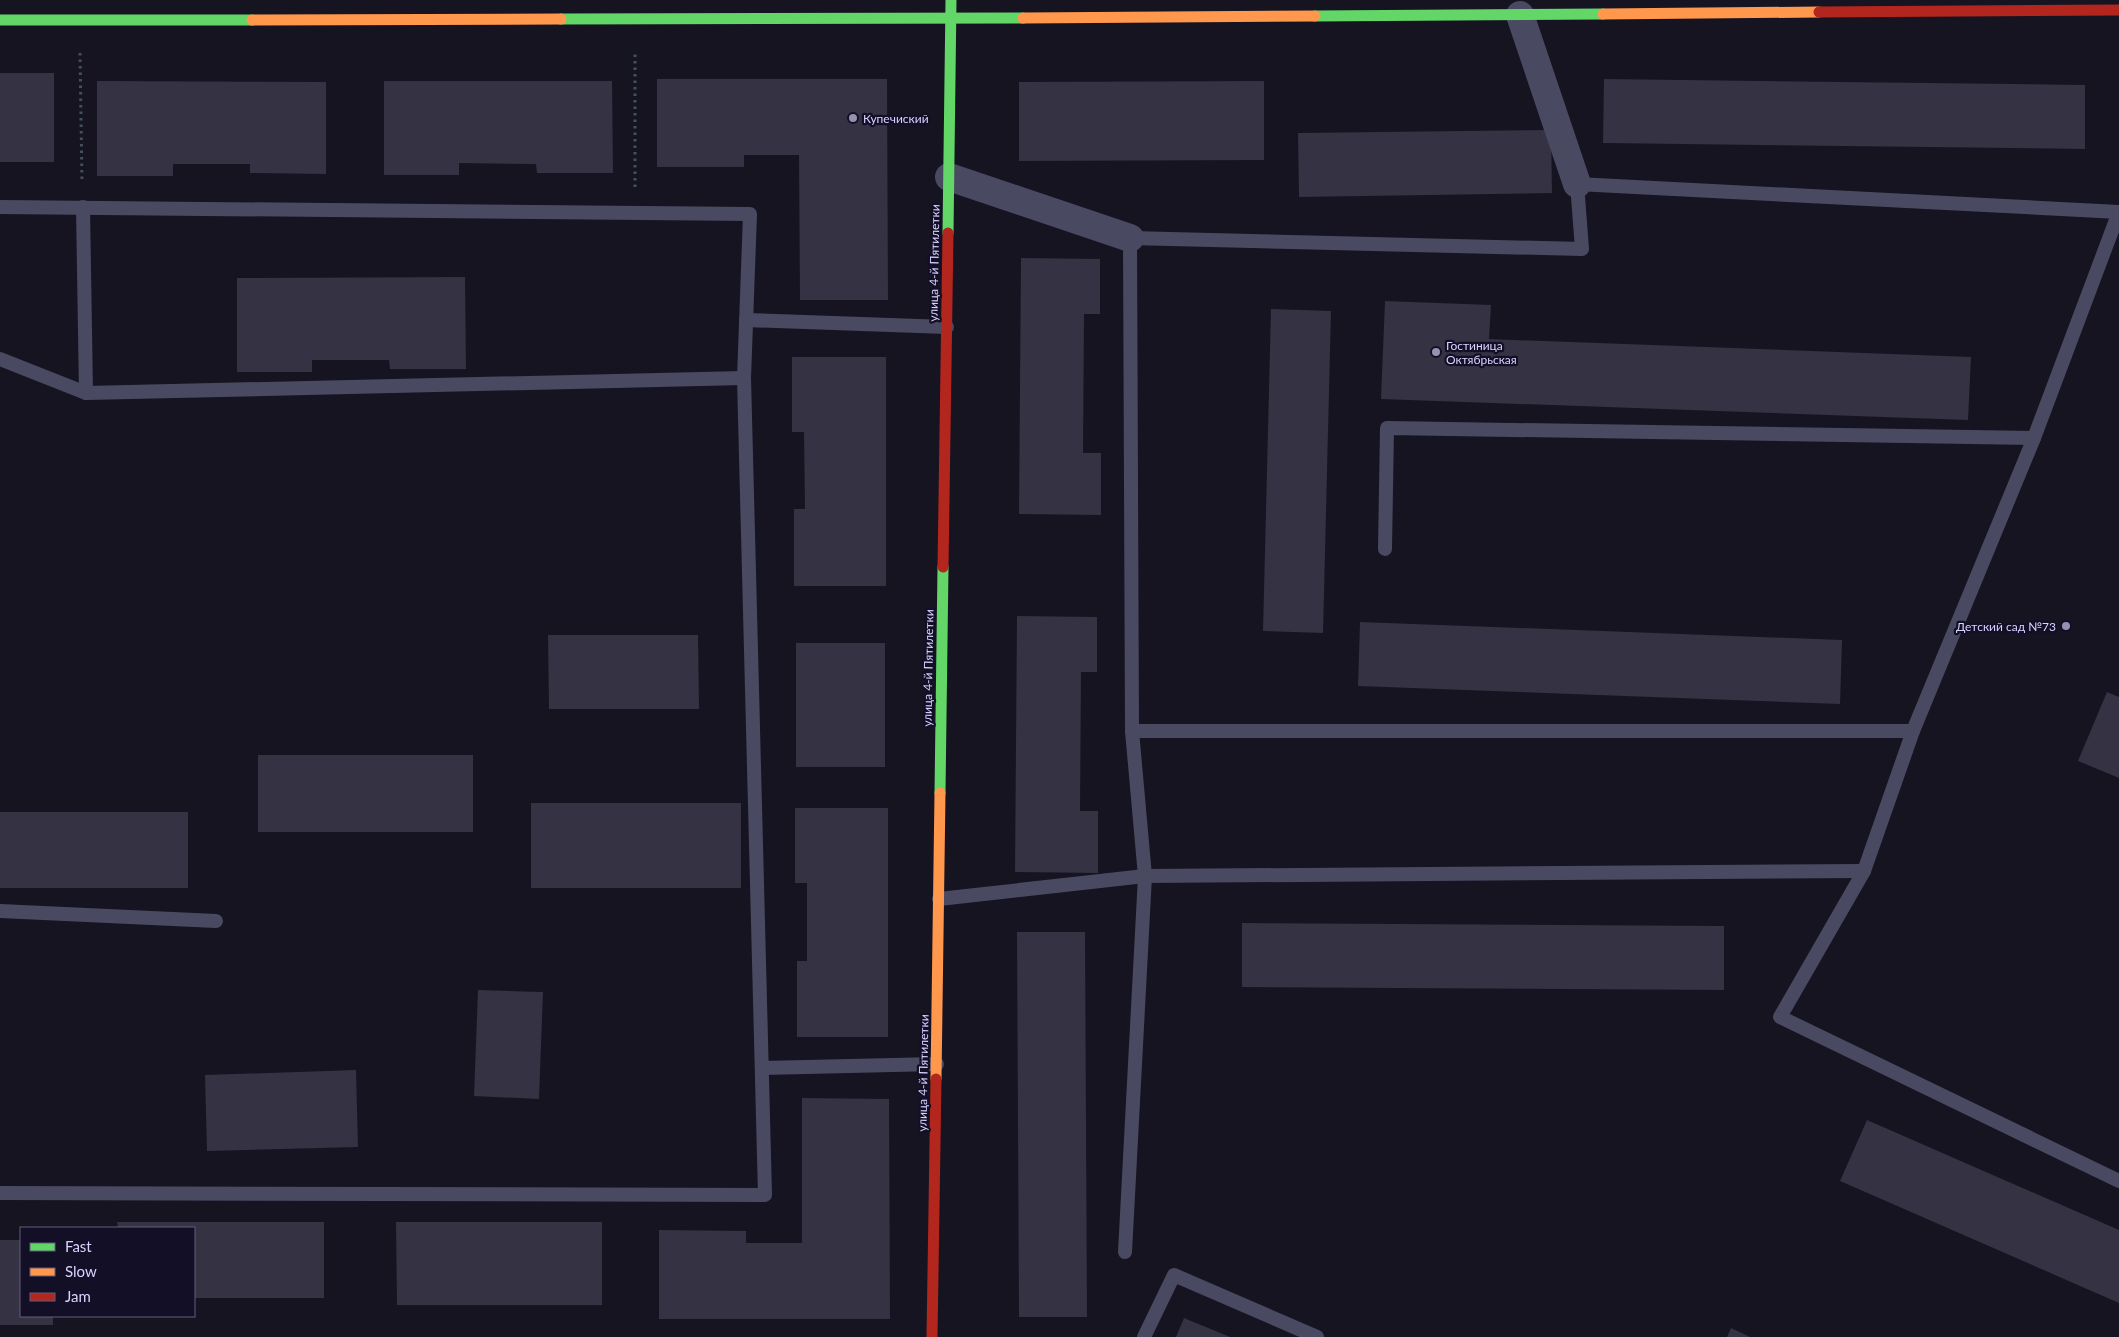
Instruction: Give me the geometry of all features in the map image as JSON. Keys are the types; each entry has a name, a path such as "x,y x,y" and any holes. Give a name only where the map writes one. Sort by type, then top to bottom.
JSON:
{"street":[{"name":"улица 4-й Пятилетки","path":"932,1337 951,0"},
{"path":"0,20 951,19 2119,10"},
{"path":"1520,15 1578,184"},
{"path":"949,177 1130,238"}],"lane":[{"path":"1611,0 1611,14"},
{"path":"1125,1252 1145,876 1132,731 1130,238 1582,249 1578,184 2119,212 2034,438 1913,732 1864,870 1780,1017 2119,1181"},
{"path":"0,206 750,214 744,378 765,1195 0,1193"},
{"path":"83,207 86,393"},
{"path":"746,320 947,328"},
{"path":"0,359 86,393 744,378"},
{"path":"1385,549 1387,428 2034,438"},
{"path":"1132,731 1913,732"},
{"path":"939,899 1145,876 1864,870"},
{"path":"0,911 216,921"},
{"path":"762,1068 936,1064"},
{"path":"1144,1337 1174,1275 1317,1337"}],"path":[{"path":"635,19 635,213"},
{"path":"80,20 83,207"}],"building":[{"path":"0,73 54,73 54,162 0,162"},
{"path":"657,79 887,79 888,300 800,300 799,155 744,155 744,167 657,167"},
{"path":"1604,79 2085,85 2085,149 1603,143"},
{"path":"97,81 326,82 326,174 250,173 250,164 173,164 173,176 97,176"},
{"path":"384,81 612,81 613,173 537,173 536,164 459,163 459,175 384,175"},
{"path":"1264,81 1264,160 1019,161 1019,82"},
{"path":"1551,130 1552,193 1299,197 1298,133"},
{"path":"1021,258 1100,259 1100,314 1084,314 1083,453 1101,453 1101,515 1019,514"},
{"path":"465,277 466,369 390,369 389,360 312,360 312,372 237,372 237,278"},
{"path":"1385,301 1491,305 1489,339 1971,357 1968,420 1381,399"},
{"path":"1271,309 1331,311 1323,633 1263,631"},
{"path":"792,357 886,357 886,586 794,586 794,509 805,509 804,432 792,432"},
{"path":"1017,616 1097,617 1097,672 1081,672 1080,811 1098,811 1098,873 1015,872"},
{"path":"1360,622 1842,640 1840,704 1358,686"},
{"path":"548,635 698,635 699,709 549,709"},
{"path":"796,643 885,643 885,767 796,767"},
{"path":"2107,692 2119,697 2119,778 2078,761"},
{"path":"258,755 473,755 473,832 258,832"},
{"path":"531,803 741,803 741,888 531,888"},
{"path":"795,808 888,808 888,1037 797,1037 797,961 807,961 807,883 795,883"},
{"path":"0,812 188,812 188,888 0,888"},
{"path":"1242,923 1724,926 1724,990 1242,987"},
{"path":"1017,932 1085,932 1087,1317 1019,1317"},
{"path":"478,990 543,992 539,1099 474,1096"},
{"path":"356,1070 358,1147 207,1151 205,1075"},
{"path":"802,1098 889,1099 890,1319 659,1319 659,1230 746,1231 746,1243 802,1243"},
{"path":"1867,1120 2119,1230 2119,1303 1840,1181"},
{"path":"117,1222 324,1222 324,1298 195,1298 195,1227 118,1227"},
{"path":"396,1222 602,1222 602,1305 397,1305"},
{"path":"0,1240 20,1240 20,1317 53,1317 53,1325 0,1325"},
{"path":"1184,1318 1230,1337 1176,1337"},
{"path":"1731,1328 1750,1337 1727,1337"}],"traffic: fast":[{"path":"948,233 951,0"},
{"path":"1315,16 1603,14"},
{"path":"561,19 1023,18"},
{"path":"0,20 252,20"},
{"path":"940,793 943,567"}],"traffic: slow":[{"path":"1603,14 1819,12"},
{"path":"1023,18 1315,16"},
{"path":"252,20 561,19"},
{"path":"936,1079 940,793"}],"traffic: jam":[{"path":"1819,12 2119,10"},
{"path":"943,567 948,233"},
{"path":"932,1337 936,1079"}],"place":[{"name":"Купечиский","path":"853,118"},
{"name":"Гостиница Октябрьская","path":"1436,352"},
{"name":"Детский сад №73","path":"2066,626"}]}
